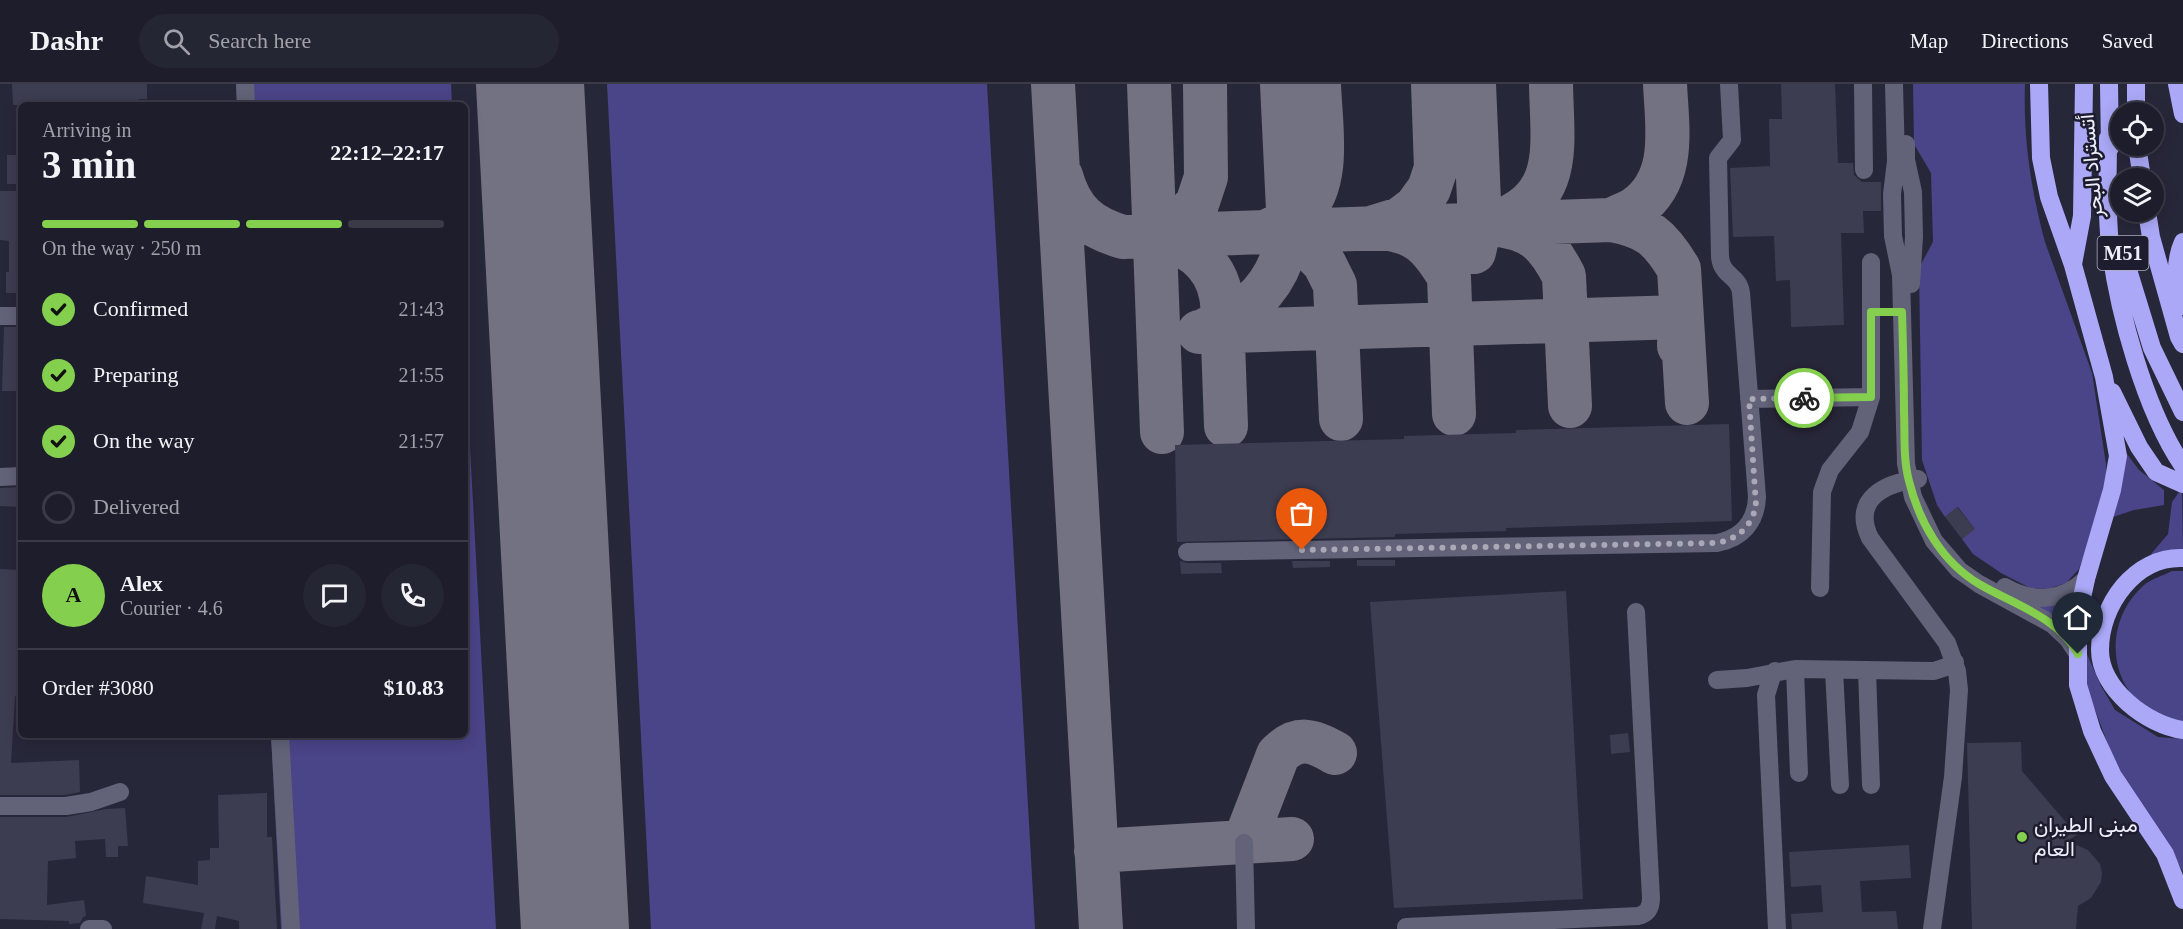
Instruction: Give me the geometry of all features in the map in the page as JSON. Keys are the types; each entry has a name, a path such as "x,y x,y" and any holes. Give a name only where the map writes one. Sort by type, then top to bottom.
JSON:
{"highway":[{"path":"2039,84 2041,158 2049,197 2073,265 2104,377 2118,456 2112,490 2086,579 2078,616 2078,685 2092,731 2113,776 2165,854 2183,900"},
{"path":"2073,265 2082,216 2084,84"},
{"name":"أتستراد البحر","path":"2109,84 2109,138 2122,249 2152,348 2183,412"},
{"path":"2136,84 2136,102"},
{"path":"2177,84 2183,114"},
{"path":"2109,138 2110,243 2119,292 2138,368 2159,419 2183,466"},
{"name":"M51","path":"2149,222 2179,337 2183,344"},
{"path":"2183,242 2177,264 2177,288 2183,310"},
{"path":"2104,377 2139,447 2156,472 2183,484"},
{"path":"2183,558 2173,557 2137,572 2110,606 2102,627 2100,652 2106,676 2133,709 2170,728 2183,730"}],"street":[{"path":"245,84 246,102"},
{"path":"1187,552 1717,543 1727,541 1744,531 1754,515 1756,506 1741,287 1722,268 1720,257 1718,158 1731,140 1729,84"},
{"path":"1863,84 1864,170"},
{"path":"1893,84 1896,161 1893,181 1893,236 1906,311 1915,464 1914,497 1929,530 1950,561 1979,584 2052,624 2068,639 2078,654"},
{"path":"1905,84 1906,153 1911,180 1914,237 1906,311"},
{"path":"1893,181 1911,180"},
{"path":"1820,588 1821,492 1830,470 1860,432 1871,397 1871,262"},
{"path":"1871,312 1906,311"},
{"path":"0,316 18,316"},
{"path":"1749,399 1871,397"},
{"path":"0,477 18,477"},
{"path":"1913,479 1942,533 1961,556 1984,575 2020,594 2040,598 2060,596 2070,592 2086,579"},
{"path":"1913,479 1877,492 1869,502 1865,524 1870,538 1947,643 1955,662 1959,690 1956,755 1932,929"},
{"path":"1406,927 1559,925 1638,916 1647,912 1651,903 1636,612"},
{"path":"1717,680 1747,678 1795,669 1934,671 1955,662"},
{"path":"1795,669 1799,773"},
{"path":"1834,670 1840,784"},
{"path":"1867,670 1871,785"},
{"path":"1775,671 1766,695 1777,929"},
{"path":"280,738 291,929"},
{"path":"0,806 66,806 91,802 120,792"},
{"path":"1244,843 1246,929"},
{"path":"89,929 103,929"}],"shaded area":[{"path":"236,84 451,84 452,102 237,102"},
{"path":"607,84 987,84 1035,929 651,929"},
{"path":"1913,84 2025,84 2027,144 2036,203 2045,242 2092,373 2106,464 2102,506 2079,569 2066,583 2048,589 2030,588 2001,573 1973,554 1962,539 1974,528 1958,507 1945,517 1937,505 1922,460 1919,268 1933,242 1931,173 1914,144"},
{"path":"468,410 496,929 281,929 271,738 468,738"},
{"path":"2124,450 2139,470 2164,490 2164,505 2134,510 2107,519"},
{"path":"2182,488 2183,549 2154,556 2151,554 2168,534 2172,502"},
{"path":"2172,571 2183,571 2183,723 2165,719 2146,709 2131,694 2122,678 2116,659 2116,639 2120,620 2129,602 2143,586"},
{"path":"2074,603 2070,627 2036,611 2038,604"},
{"path":"2086,652 2115,710 2158,737 2183,739 2183,872 2125,779 2110,750 2087,688"}],"building":[{"path":"12,84 147,84 147,99 139,99 138,102 18,102 18,105 13,105"},
{"path":"1781,84 1835,84 1838,163 1853,163 1854,175 1862,182 1881,182 1881,211 1863,211 1864,233 1841,233 1844,325 1791,327 1790,280 1776,281 1774,236 1733,237 1730,168 1770,166 1769,119 1782,119"},
{"path":"7,155 18,155 18,184 7,184"},
{"path":"0,191 18,191 18,293 6,293 9,241 0,240"},
{"path":"4,327 18,327 18,391 2,391"},
{"path":"1729,424 1732,521 1506,528 1506,531 1395,534 1395,537 1177,542 1175,445 1404,439 1404,436 1516,433 1516,430"},
{"path":"18,487 18,507 0,506 0,488"},
{"path":"1957,507 1975,529 1962,539 1945,517"},
{"path":"1357,560 1395,560 1395,566 1357,566"},
{"path":"1180,561 1221,563 1222,573 1181,574"},
{"path":"1292,561 1330,561 1330,567 1293,568"},
{"path":"0,569 18,570 18,696 15,696 11,763 79,760 80,792 65,795 0,795"},
{"path":"1566,591 1583,899 1394,908 1370,602"},
{"path":"1628,733 1630,752 1611,754 1610,735"},
{"name":"مبنى الطيران العام","path":"2021,742 2022,771 2077,835 2067,841 2088,850 2100,864 2101,882 2091,898 2078,906 2076,929 1972,929 1967,743"},
{"path":"267,793 267,837 272,837 277,929 239,929 239,921 217,916 215,929 201,929 204,913 143,903 146,876 198,885 198,861 210,860 210,848 219,848 218,795"},
{"path":"125,808 128,846 118,846 118,857 106,857 105,839 75,841 76,858 48,861 47,905 84,900 86,916 80,923 0,919 0,817 66,817 106,809"},
{"path":"1909,845 1911,878 1860,881 1862,912 1896,911 1898,929 1792,929 1791,914 1823,912 1821,885 1791,887 1789,852"}],"taxiway":[{"path":"1053,84 1101,929"},
{"path":"1149,84 1162,432"},
{"path":"1205,84 1206,177 1197,204 1179,223 1154,236 1178,243 1198,256 1213,273 1218,284 1222,308 1226,426"},
{"path":"1207,329 1243,310 1262,293 1277,271 1287,244 1289,231 1282,84"},
{"path":"1319,84 1322,151 1317,185 1311,199 1298,215 1265,232 1289,235 1307,246 1324,263 1335,285 1341,419"},
{"path":"1433,84 1436,168 1429,189 1416,207 1400,219 1374,227 1400,231 1419,240 1435,255 1449,277 1454,414"},
{"path":"1474,84 1480,225 1474,252"},
{"path":"1551,84 1552,150 1543,186 1532,201 1516,213 1492,224 1518,229 1536,238 1551,254 1564,276 1570,406"},
{"path":"1611,220 1636,208 1649,196 1664,167 1668,134 1665,84"},
{"path":"1061,176 1070,199 1083,216 1100,228 1123,237 1611,220 1635,226 1659,241 1679,269 1687,403"},
{"path":"1199,332 1680,317 1679,346"},
{"path":"1244,843 1278,755 1292,744 1299,742 1319,745 1335,753"},
{"path":"1096,851 1292,839"}],"runway":[{"path":"530,84 575,929"}],"way so far":[{"path":"1302,550 1727,541 1736,537 1750,524 1756,506 1749,399 1804,398"}],"place":[{"name":"مبنى الطيران العام","path":"2022,837"}],"route":[{"path":"1804,398 1871,397 1871,312 1902,312 1906,464 1908,480 1929,530 1942,552 1959,570 1979,584 2052,624 2062,632 2078,654"}]}
